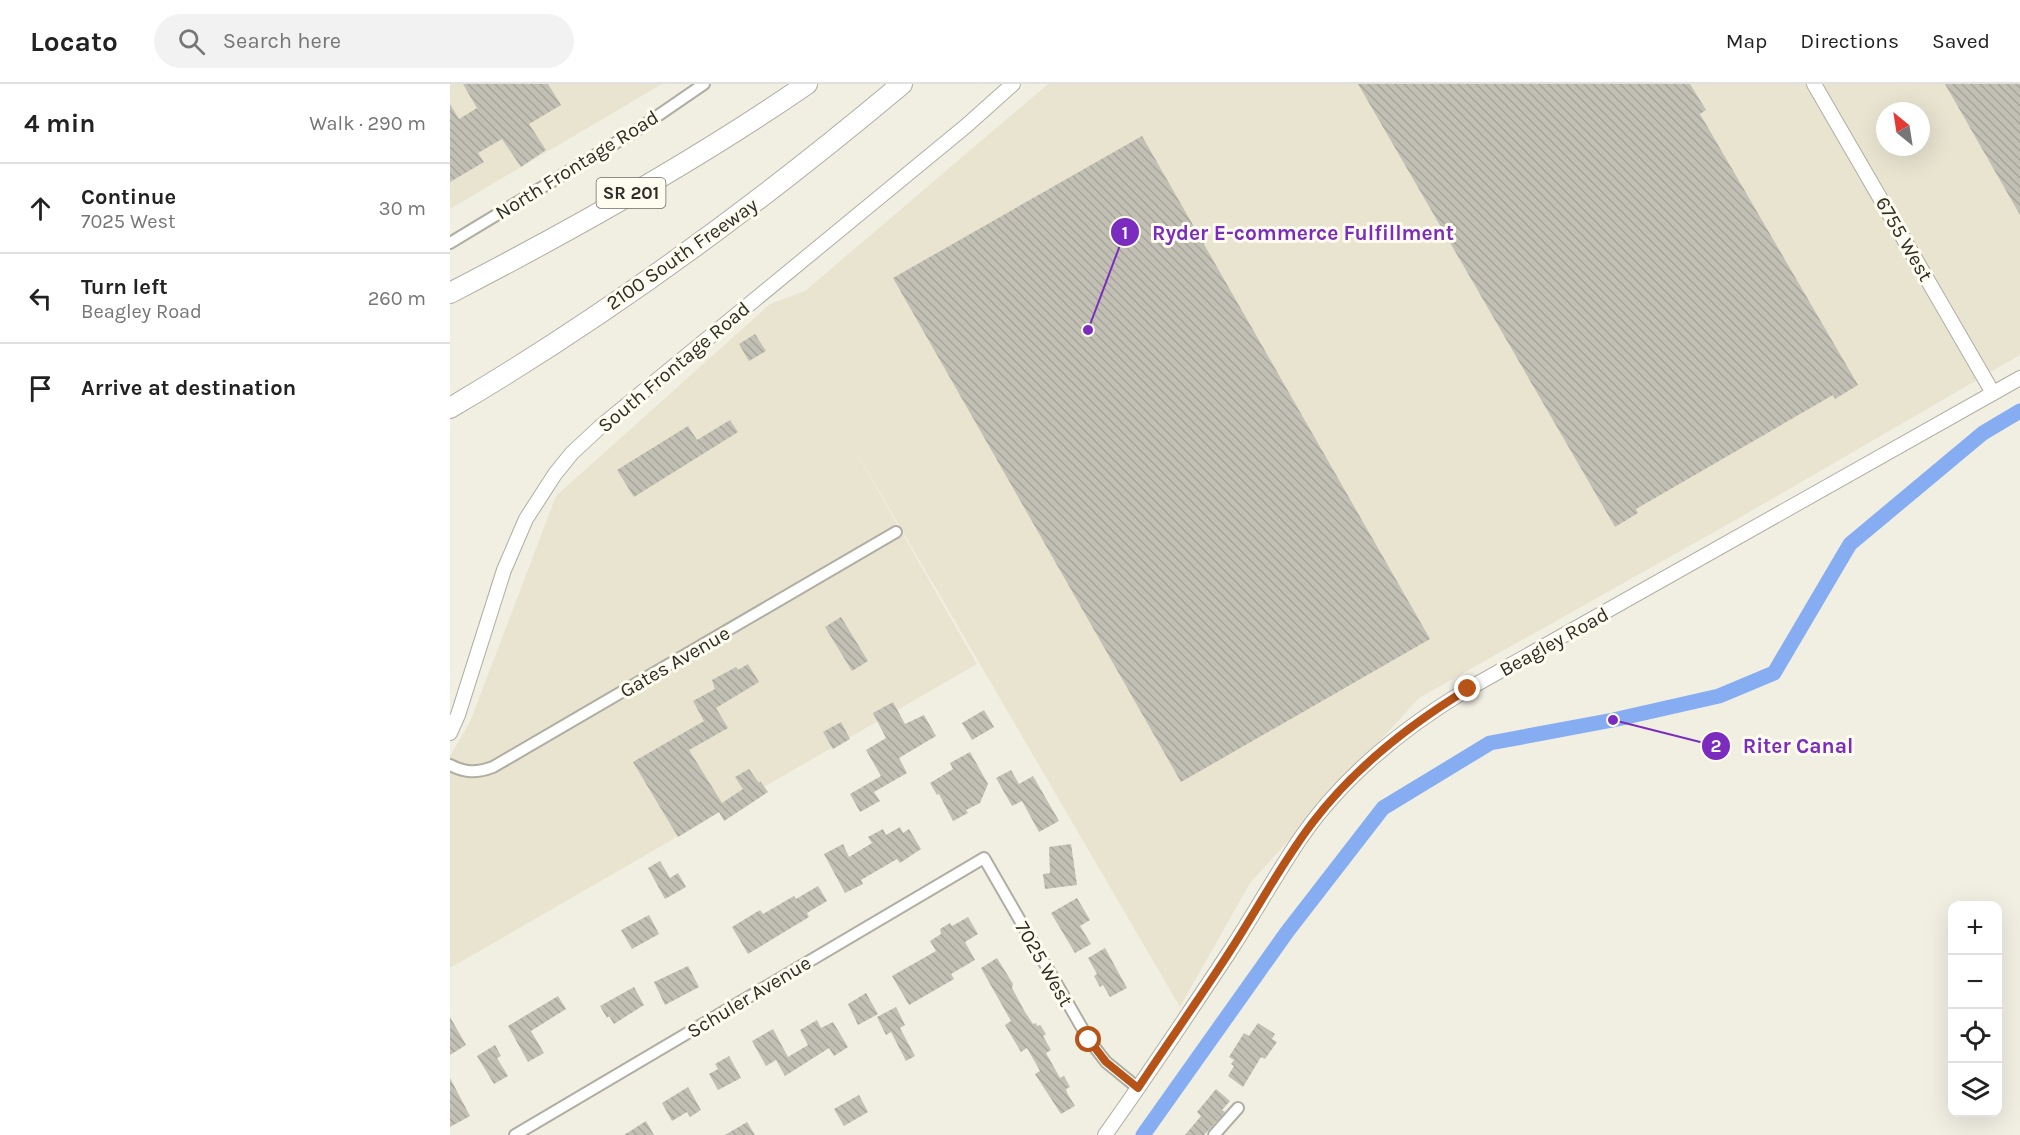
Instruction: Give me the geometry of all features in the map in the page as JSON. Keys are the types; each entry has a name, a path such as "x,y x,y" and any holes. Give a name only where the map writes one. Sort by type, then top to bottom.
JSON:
{"highway":[{"name":"SR 201","path":"450,293 536,248 744,127 807,84"},
{"name":"2100 South Freeway","path":"450,408 580,326 718,230 778,185 902,84"}],"street":[{"name":"North Frontage Road","path":"450,243 637,130 704,84"},
{"name":"South Frontage Road","path":"450,733 458,715 514,543 538,497 572,453 966,126 1012,84"},
{"name":"6755 West","path":"1814,84 1993,393"},
{"name":"Beagley Road","path":"1105,1135 1231,950 1313,822 1354,775 1407,729 1468,689 2020,378"},
{"name":"Gates Avenue","path":"450,765 473,772 493,767 896,532"},
{"name":"7025 West","path":"984,858 1089,1040 1106,1062 1138,1088"},
{"name":"Schuler Avenue","path":"515,1135 984,858"},
{"path":"1214,1135 1238,1108"}],"shaded area":[{"path":"450,84 662,84 450,209"},
{"path":"1048,84 2020,84 2020,355 1746,514 1419,698 1250,883 1180,1007 837,419 977,664 450,968 450,756 470,722 556,496 770,304 805,291"}],"building":[{"path":"463,84 548,84 561,105 529,124 546,150 521,167 502,139 478,153 484,162 450,182 450,104 459,119 477,108"},
{"path":"1358,84 1690,84 1706,110 1700,114 1858,385 1835,399 1833,395 1636,509 1638,513 1615,527"},
{"path":"1945,84 2020,84 2020,215"},
{"path":"1142,136 1430,639 1181,782 893,278"},
{"path":"755,334 766,351 749,361 739,344"},
{"path":"730,420 738,432 634,497 617,470 688,426 697,440"},
{"path":"841,617 868,661 852,671 825,627"},
{"path":"748,664 759,682 716,708 728,728 689,750 722,803 743,789 735,777 749,769 768,792 724,821 719,812 678,837 633,762 704,721 693,701 715,689 712,680 736,667 738,670"},
{"path":"893,702 905,724 924,715 936,736 899,758 907,773 874,792 880,801 860,812 850,794 881,776 866,750 886,738 873,713"},
{"path":"984,710 994,727 972,740 962,723"},
{"path":"841,722 850,739 833,749 823,732"},
{"path":"970,752 988,784 980,803 966,810 968,813 953,821 939,794 937,795 930,783 953,769 950,763"},
{"path":"1011,770 1019,784 1033,776 1059,821 1039,832 1022,801 1012,806 996,778"},
{"path":"900,827 903,833 909,829 921,849 900,863 897,859 861,880 863,884 845,893 824,854 843,844 849,857 872,843 868,837 883,829 886,835"},
{"path":"1071,844 1077,885 1045,889 1043,874 1050,873 1049,847"},
{"path":"660,861 670,878 678,873 686,887 665,899 648,868"},
{"path":"818,886 827,901 807,913 809,917 748,954 732,927 760,910 763,914 794,896 796,899"},
{"path":"1077,898 1090,920 1080,926 1091,944 1075,953 1051,913"},
{"path":"649,915 659,934 632,949 621,930"},
{"path":"968,917 978,934 965,942 975,960 951,974 954,979 909,1005 892,976 936,951 930,941 941,934 940,929 950,923 952,926"},
{"path":"1105,948 1127,988 1110,997 1103,985 1100,987 1094,976 1097,974 1088,958"},
{"path":"997,958 1013,984 1012,988 1025,1012 1033,1024 1040,1025 1046,1034 1043,1036 1051,1050 1046,1053 1060,1078 1064,1076 1070,1087 1066,1089 1067,1093 1075,1106 1061,1114 1035,1074 1040,1071 1027,1048 1021,1052 1005,1025 1011,1021 981,968"},
{"path":"688,966 699,987 665,1005 654,982"},
{"path":"634,987 644,1005 614,1024 609,1016 607,1018 600,1006"},
{"path":"866,993 878,1014 858,1025 848,1004"},
{"path":"558,996 566,1009 531,1031 544,1053 528,1062 508,1026"},
{"path":"896,1007 905,1025 900,1028 915,1056 906,1061 891,1032 886,1035 877,1017"},
{"path":"450,1017 466,1045 450,1055"},
{"path":"817,1020 821,1028 833,1022 848,1047 834,1056 829,1048 785,1076 776,1060 766,1066 752,1041 773,1029 788,1057 808,1045 800,1030"},
{"path":"1258,1023 1275,1034 1272,1039 1277,1042 1265,1059 1261,1057 1243,1087 1228,1076 1234,1066 1231,1064 1234,1060 1229,1057 1244,1033 1249,1036"},
{"path":"495,1045 501,1056 497,1058 508,1076 494,1084 477,1056"},
{"path":"729,1056 741,1078 718,1090 709,1074 718,1069 715,1064"},
{"path":"450,1078 470,1116 450,1127"},
{"path":"688,1087 701,1110 690,1117 687,1112 672,1121 662,1103"},
{"path":"1216,1089 1230,1101 1222,1110 1225,1112 1204,1135 1185,1135 1201,1116 1197,1112"},
{"path":"859,1095 868,1112 844,1126 834,1109"},
{"path":"646,1121 654,1135 624,1135"},
{"path":"747,1122 755,1135 725,1135"}],"waterway":[{"path":"1143,1135 1287,932 1383,808 1490,743 1613,720 1719,696 1774,673 1850,544 1983,433 2020,411"}],"place":[{"name":"Ryder E-commerce Fulfillment","path":"1088,330"},
{"name":"Riter Canal","path":"1613,720"}],"route":[{"path":"1089,1040 1106,1062 1138,1088 1231,950 1300,839 1325,807 1354,775 1407,729 1468,689"}]}
